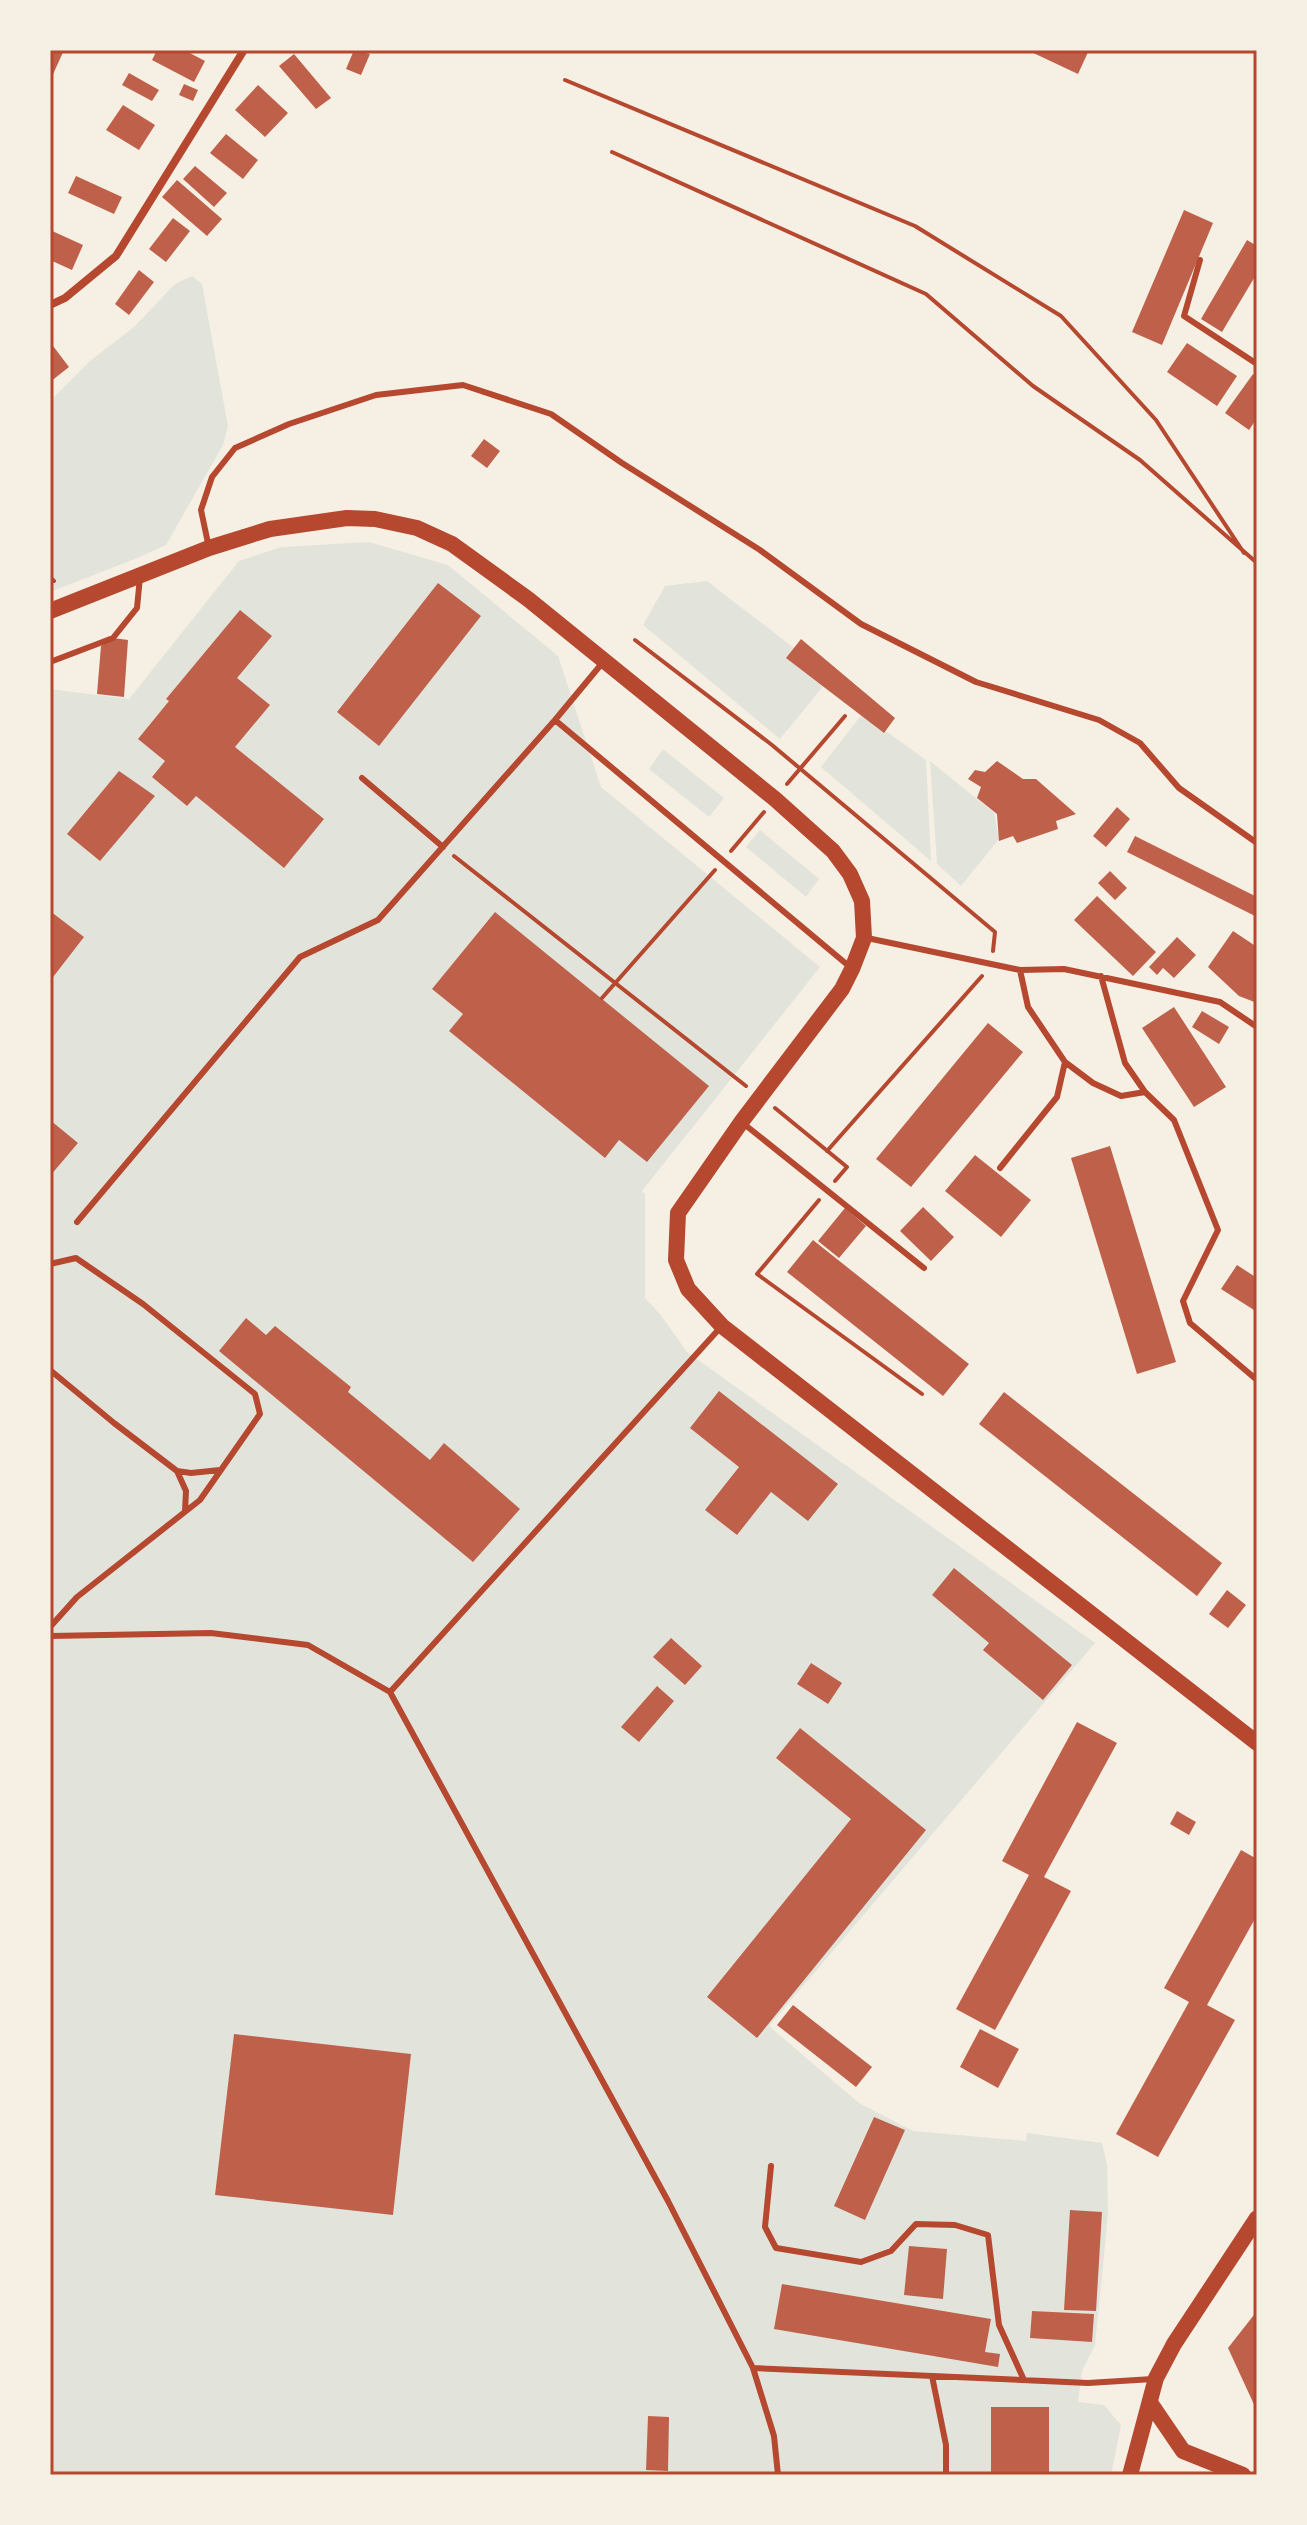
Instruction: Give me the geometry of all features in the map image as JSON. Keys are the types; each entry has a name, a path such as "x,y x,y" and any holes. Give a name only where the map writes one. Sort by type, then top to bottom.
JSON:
{"main road":[{"path":"50,611 209,548 270,529 319,520 375,519 417,528 452,544 604,661 775,799 833,851 850,874 862,901 864,938 842,989 742,1121 678,1213 676,1260 688,1289 722,1326 1257,1743"},
{"path":"1130,2475 1156,2378 1174,2344 1257,2218"},
{"path":"1151,2404 1183,2451 1243,2475"}],"street":[{"path":"50,305 65,298 116,256 244,50"}],"lane":[{"path":"1200,260 1184,316 1257,364"},
{"path":"209,548 201,510 212,477 235,448 289,424 376,395 463,385 551,414 760,550 861,624 976,682 1099,720 1140,743 1179,788 1257,843"},
{"path":"50,662 113,638 137,608 140,574"},
{"path":"77,1222 300,957 378,920 604,661"},
{"path":"555,720 852,969"},
{"path":"362,778 443,847"},
{"path":"864,938 1020,970 1064,969 1220,1002 1257,1027"},
{"path":"1020,970 1028,1007 1065,1062 1093,1083 1121,1096 1145,1092"},
{"path":"1101,976 1125,1063 1145,1092 1174,1120 1218,1230 1183,1301 1190,1323 1257,1380"},
{"path":"1000,1168 1057,1097 1065,1062"},
{"path":"742,1121 924,1268"},
{"path":"50,1264 76,1258 143,1304 255,1394 260,1414 200,1500 77,1597 50,1627"},
{"path":"390,1692 722,1326"},
{"path":"50,1370 177,1471 186,1491 185,1511"},
{"path":"177,1471 220,1470"},
{"path":"50,1636 211,1633 308,1645 390,1692 668,2201 753,2368 774,2436 778,2475"},
{"path":"771,2166 765,2227 776,2248 861,2262 891,2251 916,2224 955,2225 988,2235 999,2325 1024,2380"},
{"path":"753,2368 1088,2383 1156,2378"},
{"path":"932,2376 946,2445 946,2475"}],"path":[{"path":"565,80 915,226 1061,316 1156,420 1244,553"},
{"path":"612,152 926,294 1033,386 1140,460 1257,563"},
{"path":"635,640 772,745 995,932 992,965 827,1151"},
{"path":"443,847 847,1167 757,1274 922,1394"}],"shaded area":[{"path":"192,276 202,284 228,426 223,445 166,545 50,592 50,401 89,362 135,326 175,284"},
{"path":"369,542 448,565 558,656 601,787 820,967 642,1191 645,1194 645,1298 687,1352 1095,1643 769,2026 859,2103 913,2131 1026,2141 1027,2133 1102,2143 1107,2165 1108,2212 1103,2266 1095,2345 1082,2371 1078,2402 1104,2405 1121,2425 1111,2475 50,2475 50,689 129,699 239,561 281,547"},
{"path":"707,581 794,648 825,684 780,739 643,625 665,586"},
{"path":"862,714 926,760 931,861 821,767"},
{"path":"663,749 724,798 709,817 649,769"},
{"path":"930,761 994,813 999,839 961,886 937,864"},
{"path":"760,830 819,879 806,897 746,847"}],"building":[{"path":"50,50 64,50 50,81"},
{"path":"157,50 184,50 205,61 194,82 152,60"},
{"path":"354,50 370,54 361,75 346,69"},
{"path":"1027,50 1089,50 1078,74"},
{"path":"294,54 331,98 316,109 279,66"},
{"path":"129,73 159,90 152,101 122,85"},
{"path":"184,84 198,90 193,101 179,95"},
{"path":"258,85 288,113 265,137 235,110"},
{"path":"123,105 155,125 139,150 106,130"},
{"path":"226,134 258,160 243,179 210,153"},
{"path":"195,166 227,193 214,207 183,179"},
{"path":"76,176 122,197 114,214 68,193"},
{"path":"177,180 222,219 207,236 162,197"},
{"path":"1184,210 1213,223 1162,345 1132,332"},
{"path":"173,218 190,231 166,262 149,249"},
{"path":"50,230 83,245 72,270 50,260"},
{"path":"1247,240 1257,246 1257,273 1222,332 1201,319"},
{"path":"139,270 154,282 129,315 115,304"},
{"path":"50,342 69,367 50,382"},
{"path":"1187,343 1237,376 1217,406 1167,372"},
{"path":"1253,374 1257,377 1257,418 1249,430 1225,413"},
{"path":"484,439 500,451 487,468 471,456"},
{"path":"438,583 481,616 379,746 337,712"},
{"path":"240,610 272,636 237,678 270,705 235,747 324,819 284,868 196,796 187,806 152,777 165,761 138,739 169,701 166,699"},
{"path":"113,638 128,640 124,697 97,694 101,646"},
{"path":"801,639 895,718 884,733 786,658"},
{"path":"997,761 1023,779 1036,779 1076,814 1056,821 1058,829 1017,843 1013,836 999,841 997,814 977,798 981,787 968,779 975,770 985,772"},
{"path":"119,771 155,796 100,861 67,834"},
{"path":"1117,807 1130,819 1106,847 1093,836"},
{"path":"1135,836 1257,897 1257,917 1127,852"},
{"path":"1110,871 1127,888 1115,900 1098,883"},
{"path":"1097,896 1156,952 1133,976 1074,920"},
{"path":"50,911 84,937 50,981"},
{"path":"495,912 709,1086 647,1162 619,1140 605,1158 449,1031 463,1014 432,989"},
{"path":"1233,931 1257,947 1257,1003 1239,996 1208,967"},
{"path":"1177,937 1196,955 1174,978 1163,968 1157,975 1149,967"},
{"path":"1174,1007 1226,1087 1194,1107 1142,1028"},
{"path":"1202,1011 1229,1027 1219,1044 1192,1027"},
{"path":"988,1023 1023,1052 911,1187 876,1159"},
{"path":"50,1120 78,1143 50,1176"},
{"path":"1110,1146 1176,1362 1137,1374 1071,1158"},
{"path":"975,1155 1031,1200 1001,1237 945,1191"},
{"path":"923,1207 954,1237 931,1261 900,1231"},
{"path":"845,1208 866,1226 839,1258 818,1241"},
{"path":"813,1240 969,1364 943,1396 787,1272"},
{"path":"1237,1265 1257,1278 1257,1306 1254,1310 1221,1289"},
{"path":"246,1318 266,1335 275,1326 351,1387 348,1392 430,1460 444,1443 520,1509 473,1562 219,1351"},
{"path":"719,1391 838,1484 808,1521 771,1492 737,1535 705,1510 739,1467 690,1428"},
{"path":"1004,1392 1222,1563 1197,1596 979,1424"},
{"path":"954,1568 1072,1665 1043,1700 983,1650 989,1643 932,1595"},
{"path":"1227,1590 1246,1605 1228,1628 1209,1614"},
{"path":"671,1638 702,1666 685,1685 653,1657"},
{"path":"811,1663 842,1683 828,1704 797,1684"},
{"path":"657,1686 674,1701 639,1742 621,1727"},
{"path":"1077,1722 1117,1743 1044,1877 1071,1891 995,2030 956,2009 1029,1875 1002,1861"},
{"path":"800,1728 926,1830 757,2038 707,1997 851,1819 776,1758"},
{"path":"1177,1811 1196,1822 1189,1835 1170,1824"},
{"path":"1241,1850 1257,1859 1257,1915 1207,2005 1235,2020 1158,2157 1116,2134 1189,2002 1164,1988"},
{"path":"793,2005 872,2067 856,2087 777,2025"},
{"path":"980,2029 1019,2049 998,2088 960,2067"},
{"path":"234,2034 411,2054 393,2215 215,2195"},
{"path":"874,2117 905,2130 865,2220 834,2206"},
{"path":"1070,2210 1102,2212 1096,2311 1064,2310"},
{"path":"909,2246 947,2249 943,2299 904,2295"},
{"path":"782,2284 991,2319 985,2352 1000,2354 998,2367 774,2329"},
{"path":"1032,2311 1094,2314 1092,2342 1030,2338"},
{"path":"1257,2311 1257,2411 1228,2348"},
{"path":"991,2407 1049,2407 1049,2475 991,2475"},
{"path":"648,2416 669,2417 668,2471 646,2470"}]}
